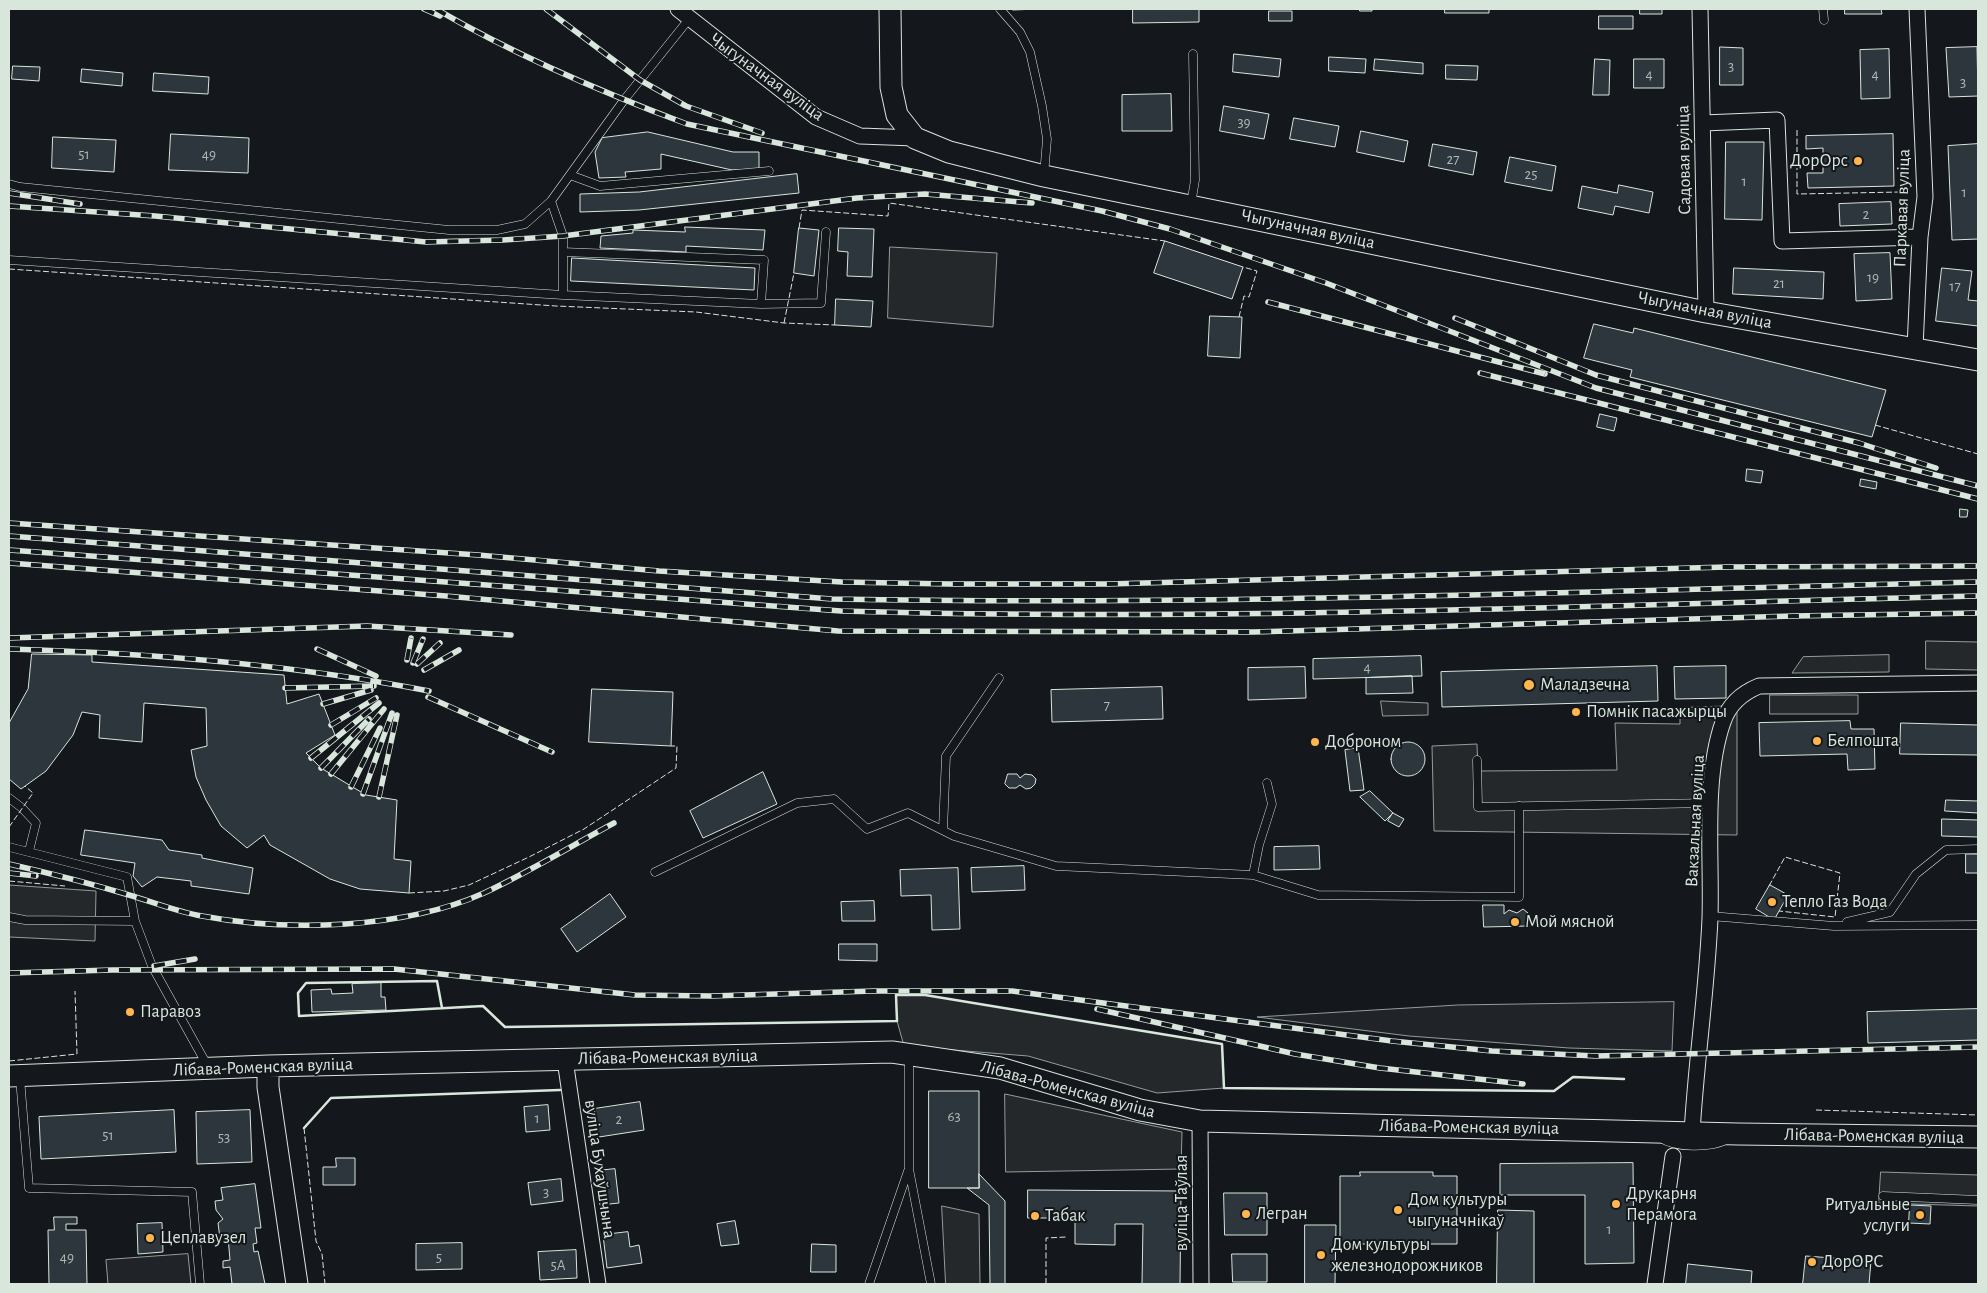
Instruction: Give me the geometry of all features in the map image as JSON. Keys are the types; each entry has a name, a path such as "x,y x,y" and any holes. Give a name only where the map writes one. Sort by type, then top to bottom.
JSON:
{"main road":[{"path":"890,9 891,87 897,115 915,138"},
{"name":"Чыгуначная вуліца","path":"915,138 949,152 1044,176 1706,312 1978,360"},
{"name":"Лібава-Роменская вуліца","path":"14,1076 268,1066 892,1052 1000,1068 1140,1110 1200,1121 1738,1134 1978,1137"},
{"path":"268,1066 268,1087 297,1284"}],"street":[{"name":"Садовая вуліца","path":"1700,9 1706,312"},
{"name":"Паркавая вуліца","path":"1915,348 1920,237 1925,191 1917,9"},
{"name":"Чыгуначная вуліца","path":"684,14 816,117 860,136 915,138"},
{"path":"1703,123 1777,120 1782,241 1920,237"},
{"name":"Вакзальная вуліца","path":"1692,1133 1696,1066 1706,985 1710,916 1713,766 1722,724 1728,710 1746,691 1772,684 1978,683"},
{"name":"вуліца Бухаўшчына","path":"564,1060 598,1284"},
{"name":"вуліца Таўлая","path":"1200,1121 1201,1284"},
{"path":"1655,1284 1673,1156"}],"lane":[{"path":"1000,9 1020,32 1030,52 1047,139 1044,176"},
{"path":"1823,9 1824,20"},
{"path":"9,184 20,187 449,230 497,230 525,224 551,201 684,14"},
{"path":"1191,206 1195,180 1193,54"},
{"path":"570,175 600,186 769,171"},
{"path":"551,201 563,236 563,295"},
{"path":"9,260 563,295 760,304 822,303 826,232"},
{"path":"563,252 764,260 760,304"},
{"path":"943,830 946,756 999,678"},
{"path":"1477,760 1478,807 1712,803"},
{"path":"1253,875 1259,846 1272,804 1267,783"},
{"path":"9,798 36,823 29,851"},
{"path":"655,872 797,803 834,799 867,829 908,813 954,836 1056,866 1253,875 1318,896 1519,897 1519,806"},
{"path":"9,848 29,851 127,877 135,921 152,966 209,1069"},
{"path":"1834,926 1890,912 1916,874 1946,850 1978,849"},
{"path":"1710,916 1834,926 1978,925"},
{"path":"9,917 25,920 135,921"},
{"path":"909,1054 909,1169 931,1284"},
{"path":"14,1076 29,1188 192,1192 200,1284"},
{"path":"1653,1132 1669,1143 1717,1144 1738,1134"},
{"path":"870,1284 909,1169"},
{"path":"1882,1196 1978,1200"}],"shaded area":[{"path":"890,247 997,253 993,327 888,318"},
{"path":"1926,641 1978,642 1978,670 1926,669"},
{"path":"1889,655 1889,672 1792,673 1803,657"},
{"path":"1770,695 1858,695 1858,714 1770,714"},
{"path":"1381,701 1428,703 1428,715 1383,716"},
{"path":"1737,706 1737,835 1434,831 1432,746 1477,744 1478,771 1617,770 1615,723 1680,724 1680,708"},
{"path":"9,885 96,891 95,941 9,937"},
{"path":"896,995 925,995 1222,1044 1224,1088 1157,1093 1028,1056 904,1046 897,1021"},
{"path":"1674,1002 1672,1051 1569,1048 1409,1036 1257,1017 1458,1005"},
{"path":"1005,1094 1182,1132 1181,1169 1006,1172"},
{"path":"1881,1172 1978,1175 1978,1206 1879,1203"},
{"path":"942,1206 979,1214 980,1284 946,1284"},
{"path":"188,1254 191,1284 108,1284 106,1260"}],"building":[{"path":"1133,9 1199,9 1199,22 1133,23"},
{"path":"1360,9 1372,9 1372,11 1360,11"},
{"path":"1445,9 1489,9 1489,13 1445,13"},
{"path":"1640,9 1662,9 1662,14 1640,14"},
{"path":"1845,9 1881,9 1882,14 1845,14"},
{"path":"1269,11 1292,11 1292,21 1269,21"},
{"path":"1599,16 1633,16 1633,29 1599,29"},
{"path":"1720,47 1743,48 1743,85 1720,85"},
{"path":"1977,47 1978,96 1949,97 1946,48"},
{"path":"1889,49 1890,98 1861,99 1860,50"},
{"path":"1234,54 1281,59 1279,77 1233,72"},
{"path":"1329,57 1366,59 1365,73 1329,71"},
{"path":"1375,59 1423,63 1423,74 1374,70"},
{"path":"1595,59 1610,60 1609,95 1593,95"},
{"path":"1634,59 1664,59 1664,88 1634,88"},
{"path":"1446,65 1478,66 1477,80 1446,79"},
{"path":"13,66 40,67 39,81 12,79"},
{"path":"82,69 123,73 122,86 81,82"},
{"path":"154,73 209,77 208,94 153,91"},
{"path":"1171,94 1172,131 1122,131 1122,95"},
{"path":"1224,106 1269,114 1264,139 1220,131"},
{"path":"1294,118 1339,126 1335,147 1290,139"},
{"path":"1361,131 1408,141 1404,162 1357,152"},
{"path":"648,132 733,152 759,152 759,170 732,170 661,154 661,169 625,172 626,177 599,178 595,152 602,138"},
{"path":"171,134 249,138 248,173 169,170"},
{"name":"ДорОрс","path":"1893,134 1894,186 1808,188 1807,173 1823,173 1823,148 1806,149 1806,136"},
{"path":"53,137 116,140 114,172 52,168"},
{"path":"1726,142 1764,142 1762,220 1725,219"},
{"path":"1433,144 1477,152 1473,175 1429,166"},
{"path":"1978,144 1978,239 1952,240 1948,146"},
{"path":"1510,157 1556,166 1552,191 1505,182"},
{"path":"797,174 799,193 639,210 580,212 580,194 639,192"},
{"path":"1619,185 1653,192 1649,213 1615,206 1613,215 1578,208 1582,186 1617,193"},
{"path":"1891,202 1892,224 1840,226 1839,204"},
{"path":"685,227 765,230 763,250 686,246 686,252 600,248 601,236 633,233 633,230 685,232"},
{"path":"799,228 819,230 814,276 794,273"},
{"path":"839,228 874,229 872,277 847,276 848,252 838,251"},
{"path":"1165,241 1243,267 1232,299 1154,273"},
{"path":"1890,253 1892,299 1856,301 1854,254"},
{"path":"572,258 755,268 754,290 571,281"},
{"path":"1734,268 1824,272 1823,299 1733,294"},
{"path":"1942,268 1972,271 1968,300 1978,301 1978,326 1936,321"},
{"path":"836,299 873,301 871,327 835,325"},
{"path":"1210,316 1242,317 1240,358 1208,356"},
{"path":"1594,324 1633,333 1634,328 1886,390 1872,437 1630,377 1632,370 1584,358"},
{"path":"1600,414 1617,418 1614,431 1597,427"},
{"path":"1747,469 1763,471 1761,483 1746,481"},
{"path":"1861,479 1877,482 1876,489 1860,486"},
{"path":"1960,509 1968,510 1967,517 1960,517"},
{"path":"32,654 92,655 92,662 284,675 287,704 319,694 335,735 306,753 321,768 366,795 397,800 394,859 411,861 409,893 360,889 330,879 270,845 264,835 247,848 221,826 206,800 196,777 191,750 207,746 206,708 144,703 142,742 99,738 100,715 82,712 73,735 46,771 21,789 9,779 9,723 28,689"},
{"path":"1421,656 1422,676 1313,679 1313,659"},
{"path":"1657,666 1658,701 1442,707 1441,672"},
{"path":"1726,666 1726,698 1675,699 1674,667"},
{"path":"1305,667 1306,698 1248,700 1248,668"},
{"path":"1412,676 1413,693 1366,694 1366,678"},
{"path":"1162,687 1163,719 1052,722 1051,690"},
{"path":"592,689 673,692 671,746 589,742"},
{"name":"Белпошта","path":"1850,721 1851,729 1874,729 1875,769 1848,770 1847,754 1760,756 1759,723"},
{"path":"1901,723 1978,725 1978,755 1900,754"},
{"path":"1408,742 1420,747 1425,759 1420,771 1408,776 1396,771 1391,759 1396,747"},
{"path":"1358,748 1364,790 1350,791 1345,750"},
{"path":"763,772 777,804 703,838 690,811"},
{"path":"1008,774 1017,774 1020,778 1025,774 1032,775 1036,779 1035,784 1031,788 1026,789 1020,785 1016,788 1009,788 1005,784"},
{"path":"1370,791 1393,813 1385,821 1360,797"},
{"path":"1946,800 1978,801 1978,813 1945,811"},
{"path":"1393,813 1404,819 1399,827 1388,821"},
{"path":"1942,819 1978,820 1978,837 1942,836"},
{"path":"85,830 162,840 169,850 202,855 202,858 253,868 249,894 191,886 191,881 157,877 142,887 133,876 135,863 81,855"},
{"path":"1319,846 1320,869 1274,870 1274,847"},
{"path":"1966,854 1978,854 1978,873 1966,873"},
{"path":"1024,866 1025,890 972,892 971,868"},
{"path":"958,868 960,929 932,930 931,895 901,896 900,870"},
{"name":"Тепло Газ Вода","path":"1770,885 1788,895 1774,920 1756,909"},
{"path":"610,894 626,917 577,952 561,929"},
{"path":"874,901 875,921 842,921 841,902"},
{"path":"1483,905 1504,905 1504,914 1509,910 1517,913 1523,909 1528,913 1529,926 1484,927"},
{"path":"839,944 877,944 877,961 839,960"},
{"path":"381,983 381,997 385,997 386,1010 312,1012 311,990 331,989 332,994 353,993 352,984"},
{"path":"1978,1009 1978,1040 1868,1043 1867,1012"},
{"path":"929,1091 979,1091 979,1188 929,1188"},
{"path":"640,1102 644,1130 599,1137 594,1109"},
{"path":"548,1105 550,1130 526,1132 524,1107"},
{"path":"174,1110 176,1152 41,1159 39,1117"},
{"path":"250,1110 252,1162 197,1164 196,1112"},
{"path":"336,1158 355,1158 355,1185 323,1185 323,1167 336,1167"},
{"path":"1633,1163 1634,1263 1585,1264 1585,1195 1500,1195 1500,1164"},
{"path":"615,1169 619,1203 600,1205 597,1171"},
{"name":"Дом культуры чыгуначнікаў","path":"1360,1172 1433,1172 1433,1176 1457,1176 1457,1244 1340,1244 1340,1176 1360,1176"},
{"path":"979,1174 1005,1201 1005,1284 990,1284 989,1205 967,1188 979,1188"},
{"path":"561,1179 563,1201 531,1205 528,1183"},
{"path":"255,1184 261,1228 255,1228 257,1243 253,1244 254,1252 258,1251 265,1284 232,1284 230,1267 223,1268 223,1261 230,1260 228,1237 220,1238 218,1223 223,1219 216,1210 215,1201 223,1200 221,1188"},
{"path":"1028,1190 1181,1191 1180,1284 1142,1284 1143,1224 1115,1224 1115,1245 1075,1244 1075,1218 1028,1218"},
{"name":"Легран","path":"1224,1193 1267,1193 1267,1235 1225,1235"},
{"name":"Ритуальные услуги","path":"1910,1205 1931,1206 1930,1224 1909,1223"},
{"path":"1498,1210 1534,1211 1534,1284 1497,1284"},
{"path":"54,1217 77,1217 77,1224 66,1224 66,1230 86,1230 87,1284 49,1284 48,1230 54,1230"},
{"path":"735,1221 739,1244 721,1246 717,1224"},
{"name":"Цеплавузел","path":"162,1223 163,1252 138,1254 137,1224"},
{"name":"Дом культуры железнодорожников","path":"1305,1225 1336,1225 1335,1284 1305,1284"},
{"path":"628,1232 630,1247 639,1245 642,1263 607,1268 603,1235"},
{"path":"462,1243 462,1269 416,1270 416,1244"},
{"path":"812,1244 836,1245 836,1272 811,1272"},
{"path":"576,1250 577,1278 540,1280 538,1252"},
{"path":"1232,1254 1267,1254 1267,1282 1233,1282"},
{"path":"1806,1256 1871,1261 1869,1284 1803,1284"},
{"path":"1688,1264 1752,1271 1751,1284 1686,1284"}],"railway":[{"path":"424,9 440,16"},
{"path":"436,9 496,42 559,72 687,124 1102,211 1170,229 1326,283 1596,388 1978,486"},
{"path":"546,9 640,80 686,106 762,133"},
{"path":"9,193 80,204"},
{"path":"9,206 155,216 426,242 563,236 857,198 925,194 1032,203"},
{"path":"1268,302 1545,374"},
{"path":"1455,318 1596,375 1859,443 1936,468"},
{"path":"1480,373 1978,499"},
{"path":"9,523 478,555 659,571 842,582 1108,584 1727,567 1978,566"},
{"path":"9,536 832,599 975,601 1262,599 1978,582"},
{"path":"9,550 841,611 1125,615 1552,608 1978,596"},
{"path":"9,563 446,596 838,631 1254,632 1793,616 1978,613"},
{"path":"9,638 367,626 511,635"},
{"path":"407,660 411,638"},
{"path":"413,663 423,639"},
{"path":"417,664 440,643"},
{"path":"9,649 115,653 220,661 325,674 429,691"},
{"path":"317,649 376,676"},
{"path":"424,670 459,650"},
{"path":"285,688 374,686"},
{"path":"323,704 371,690"},
{"path":"428,697 552,752"},
{"path":"331,725 376,698"},
{"path":"311,758 379,703"},
{"path":"331,774 384,709"},
{"path":"363,794 392,713"},
{"path":"379,797 397,715"},
{"path":"321,768 369,719"},
{"path":"351,787 380,728"},
{"path":"9,864 84,882 202,916 271,924 345,924 418,914 452,905 484,893 534,868 614,823"},
{"path":"9,873 36,876"},
{"path":"154,966 195,959"},
{"path":"9,973 112,970 394,969 635,995 711,996 874,991 1012,991 1392,1041 1492,1051 1596,1056 1978,1047"},
{"path":"1097,1009 1295,1054 1380,1068 1523,1084"}],"fence":[{"path":"1797,130 1797,194 1901,192"},
{"path":"799,228 802,210 888,216 889,203 1165,241"},
{"path":"1239,317 1244,296 1249,297 1257,271 1243,267"},
{"path":"9,269 556,306 696,312 784,323 835,325"},
{"path":"784,323 794,273"},
{"path":"1875,425 1978,454"},
{"path":"409,893 444,891 469,885 584,829 676,768 677,746 671,746"},
{"path":"9,827 33,793 25,786"},
{"path":"1769,886 1785,857 1840,873 1835,917 1779,911"},
{"path":"9,881 65,886"},
{"path":"9,1061 77,1054 75,991"},
{"path":"1816,1110 1978,1115"},
{"path":"304,1128 316,1241 322,1254 325,1284"},
{"path":"1046,1284 1046,1238 1066,1237"}],"wall":[{"path":"442,1008 437,981 306,983 298,993 299,1016 483,1006 505,1027 897,1021 896,995 925,995 1222,1044 1224,1088 1554,1091 1573,1077 1624,1079"},
{"path":"304,1128 331,1098 560,1090"}],"place":[{"name":"ДорОрс","path":"1858,161"},
{"name":"Маладзечна","path":"1529,685"},
{"name":"Помнік пасажырцы","path":"1576,712"},
{"name":"Белпошта","path":"1817,741"},
{"name":"Доброном","path":"1315,742"},
{"name":"Тепло Газ Вода","path":"1772,902"},
{"name":"Мой мясной","path":"1515,922"},
{"name":"Паравоз","path":"130,1012"},
{"name":"Друкарня Перамога","path":"1616,1204"},
{"name":"Дом культуры чыгуначнікаў","path":"1398,1210"},
{"name":"Легран","path":"1246,1214"},
{"name":"Ритуальные услуги","path":"1920,1215"},
{"name":"Табак","path":"1035,1216"},
{"name":"Цеплавузел","path":"150,1238"},
{"name":"Дом культуры железнодорожников","path":"1321,1255"},
{"name":"ДорОРС","path":"1812,1262"}]}
